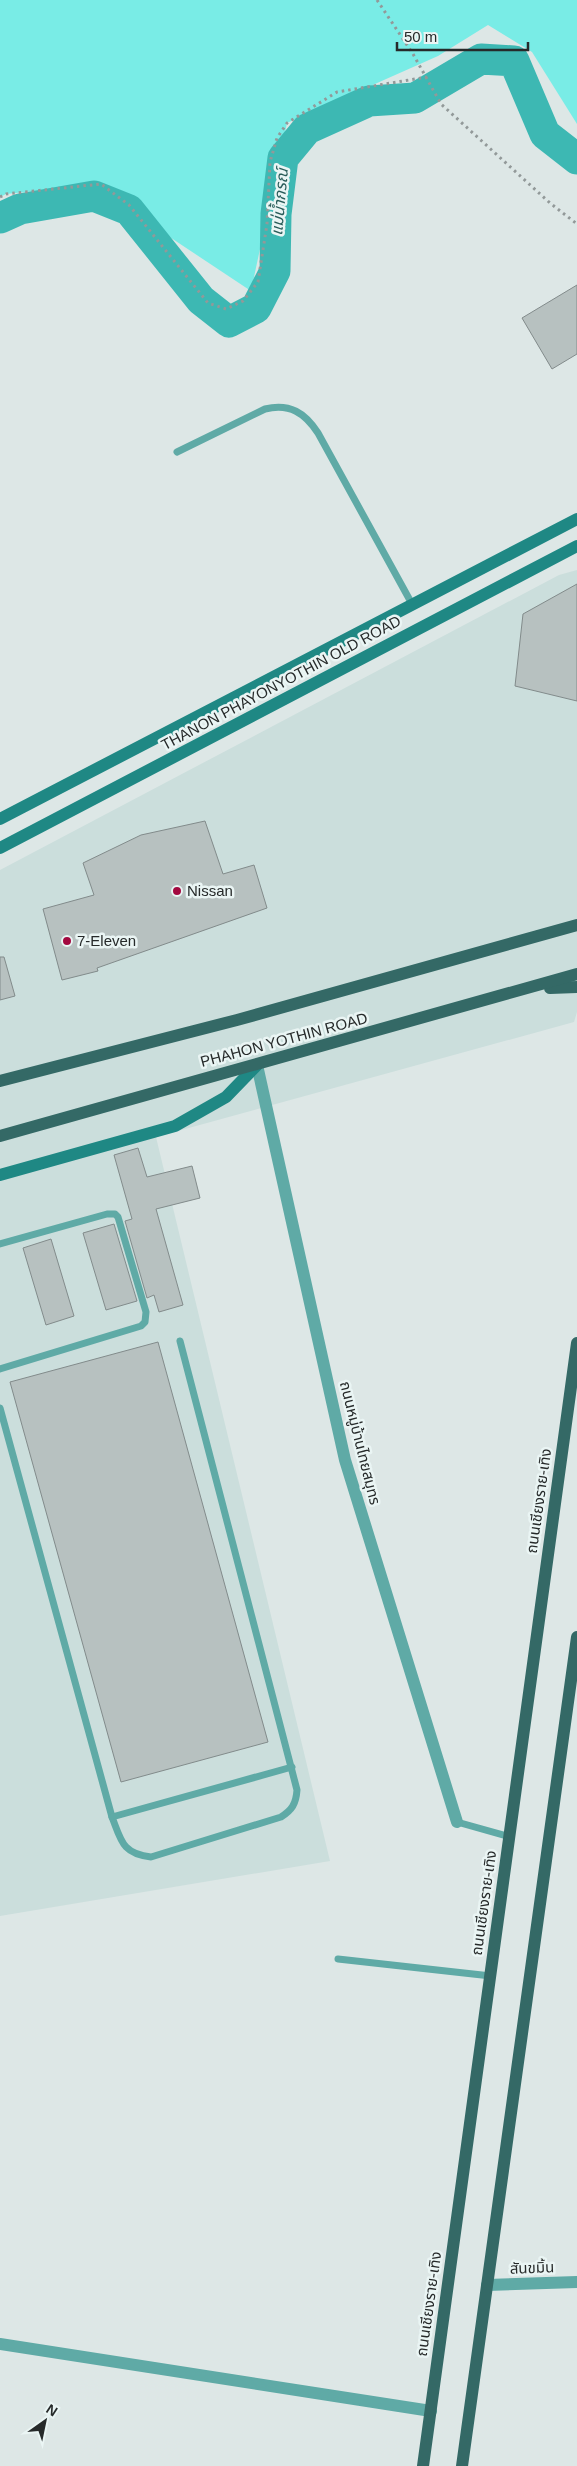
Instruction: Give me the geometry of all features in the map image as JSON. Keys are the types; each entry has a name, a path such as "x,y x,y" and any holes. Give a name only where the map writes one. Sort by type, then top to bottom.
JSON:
{"main road":[{"name":"THANON PHAYONYOTHIN OLD ROAD","path":"0,819 577,518"},
{"name":"THANON PHAYONYOTHIN OLD ROAD","path":"0,848 577,546"},
{"path":"561,930 577,915"},
{"path":"0,1081 237,1020 577,925"},
{"name":"PHAHON YOTHIN ROAD","path":"0,1136 531,989 577,974"},
{"path":"531,989 577,987"},
{"path":"0,1175 176,1126 226,1097 257,1065"},
{"name":"ถนนเชียงราย-เทิง","path":"424,2466 577,1343"},
{"path":"462,2466 577,1637"}],"street":[{"name":"ถนนหมู่บ้านไทยสมุทร","path":"257,1065 345,1460 457,1822"},
{"name":"สันขมิ้น","path":"487,2285 577,2282"},
{"path":"0,2344 431,2411"}],"lane":[{"path":"177,452 265,409 276,406 298,411 309,419 318,433 412,604"},
{"path":"0,1244 107,1214 115,1214 118,1217 146,1312 145,1322 141,1326 0,1369"},
{"path":"0,1408 112,1817 122,1844 129,1851 151,1857 280,1817 290,1810 296,1800 297,1790 263,1668 180,1341"},
{"path":"112,1817 292,1767"},
{"path":"457,1822 510,1837"},
{"path":"338,1958 490,1976"}],"path":[{"path":"377,0 427,77 441,104 550,203 577,224"},
{"path":"0,197 6,194 101,184 129,204 208,303 226,309 243,301 258,282 267,224 270,162 276,138 286,123 337,92 427,77"}],"shaded area":[{"path":"0,0 577,0 577,124 532,52 488,25 438,56 287,123 251,291 129,210 101,184 6,194 0,197"},
{"path":"577,570 577,1012 574,1022 156,1137 330,1861 0,1916 0,870 559,575"}],"building":[{"path":"577,285 577,354 552,369 522,318"},
{"path":"577,584 577,701 515,686 523,614"},
{"name":"Nissan","path":"205,821 223,874 254,865 267,908 97,968 98,971 62,980 43,909 94,895 83,863 141,835"},
{"path":"0,957 4,957 15,996 0,1000"},
{"path":"138,1148 147,1177 192,1166 200,1198 156,1209 183,1305 159,1312 154,1295 147,1298 125,1221 132,1219 114,1155"},
{"path":"114,1224 137,1301 106,1310 83,1233"},
{"path":"51,1239 74,1316 46,1325 23,1248"},
{"path":"158,1342 268,1742 121,1782 10,1382"}],"waterway":[{"name":"แม่น้ำกรณ์","path":"0,218 20,209 94,196 129,210 201,300 229,322 256,308 275,271 276,214 283,158 307,129 369,101 415,98 481,59 514,61 545,134 577,159"}],"place":[{"name":"Nissan","path":"177,891"},
{"name":"7-Eleven","path":"67,941"}]}
